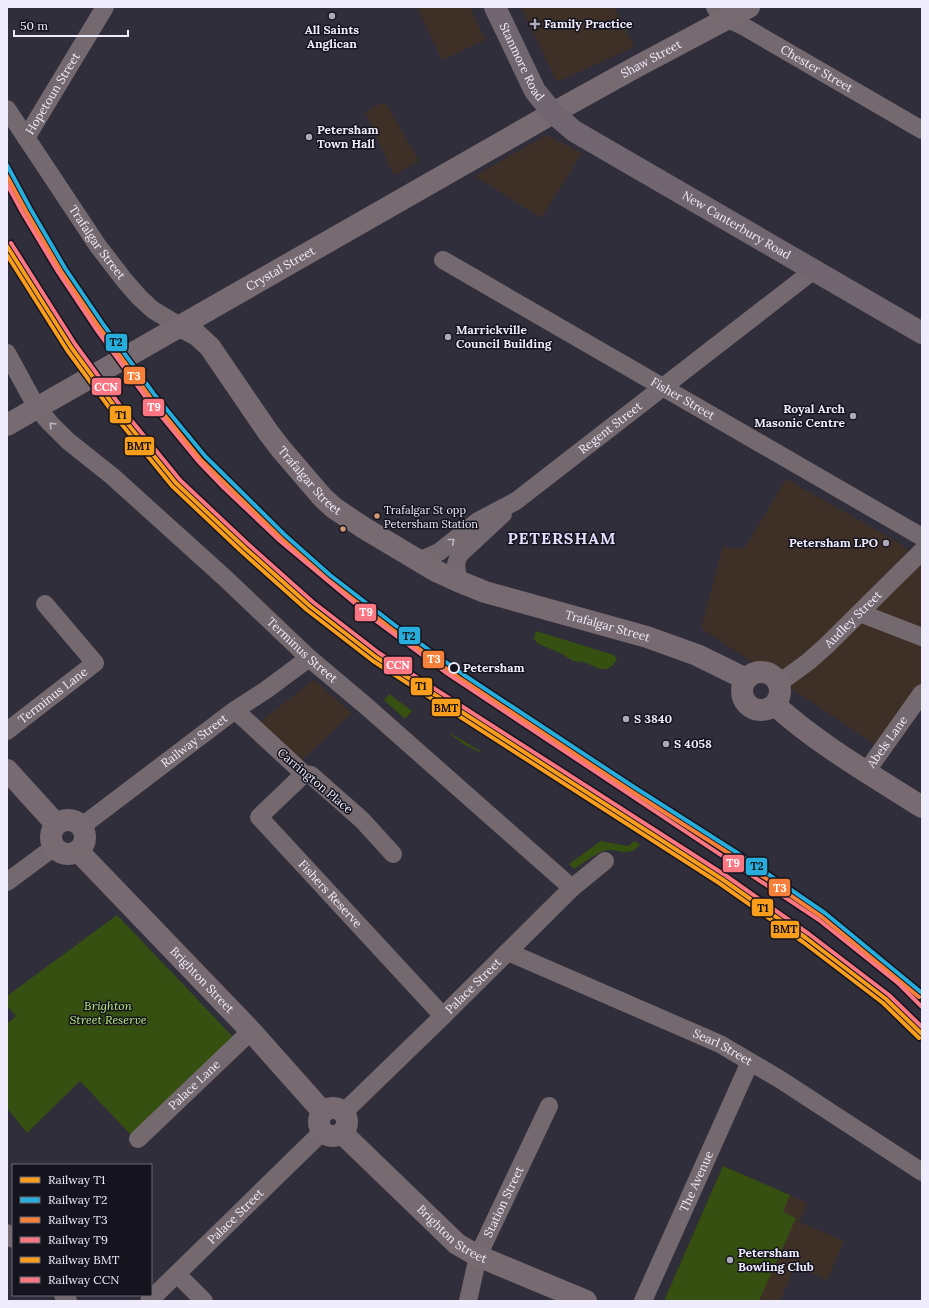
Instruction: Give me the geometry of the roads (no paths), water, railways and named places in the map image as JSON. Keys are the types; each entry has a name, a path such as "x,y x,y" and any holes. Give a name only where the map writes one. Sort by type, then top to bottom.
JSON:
{"highway":[{"name":"Stanmore Road","path":"495,7 535,91 554,113"},
{"name":"New Canterbury Road","path":"554,113 574,131 922,333"}],"street":[{"name":"Hopetoun Street","path":"26,138 105,7"},
{"name":"Shaw Street","path":"554,113 636,67 720,13 749,7"},
{"name":"Chester Street","path":"720,13 922,130"},
{"name":"Trafalgar Street","path":"7,109 98,246 132,289 153,310 197,335 210,347 268,432 323,498 346,517 419,561 458,581 486,592 647,637 697,655 746,679"},
{"name":"Crystal Street","path":"7,425 554,113"},
{"name":"Fisher Street","path":"443,260 922,537"},
{"name":"Regent Street","path":"419,561 439,552 478,521 516,501 814,270"},
{"name":"Terminus Street","path":"7,353 44,404 50,423 68,441 112,476 225,578 309,658 366,706 572,888"},
{"path":"458,581 456,564 459,555 494,524 516,501"},
{"name":"Audley Street","path":"778,683 808,662 826,646 922,550"},
{"name":"Terminus Lane","path":"7,731 95,663 45,604"},
{"path":"860,613 922,637"},
{"name":"Railway Street","path":"82,826 235,710 266,690 309,658"},
{"path":"760,672 776,678 780,688 780,695 775,705 765,711 759,711 748,706 744,701 741,690 746,679 755,673 760,672"},
{"name":"Abels Lane","path":"866,772 922,693"},
{"path":"775,705 795,723 866,772 922,807"},
{"name":"Carrington Place","path":"235,710 304,774 310,775 362,820 393,854"},
{"path":"7,770 56,824"},
{"name":"Fishers Reserve","path":"304,774 259,817 443,1016"},
{"path":"69,820 82,826 86,836 85,842 78,851 74,853 63,853 55,848 52,843 51,833 56,824 69,820"},
{"path":"7,882 55,848"},
{"name":"Brighton Street","path":"78,851 251,1031 333,1123 457,1244 478,1256 586,1301"},
{"name":"Palace Street","path":"149,1301 443,1016 572,888 605,861"},
{"name":"Searl Street","path":"508,952 720,1044 788,1084 922,1172"},
{"name":"Palace Lane","path":"138,1139 251,1031"},
{"name":"The Avenue","path":"643,1301 750,1062"},
{"name":"Station Street","path":"468,1301 478,1256 549,1106"},
{"path":"177,1274 204,1301"}],"rail line":[{"name":"T2","path":"7,165 65,268 103,324 154,394 205,456 285,535 330,575 396,626 464,675 736,852 825,913 922,993"},
{"name":"T3","path":"7,176 61,271 99,327 150,397 201,460 282,539 327,579 393,630 461,679 733,856 822,917 919,997"},
{"name":"T9","path":"7,184 58,272 96,329 147,399 198,461 280,541 376,621 445,672 819,920 899,984 922,1007"},
{"name":"CCN","path":"11,243 75,344 127,415 180,480 313,602 379,653 725,875 809,934 889,995 922,1027"},
{"name":"T1","path":"7,246 71,347 123,418 176,483 245,548 310,606 376,657 722,879 806,938 886,999 922,1034"},
{"name":"BMT","path":"7,255 67,350 119,421 172,486 242,552 307,610 373,661 719,883 803,942 883,1003 919,1038"}],"place":[{"name":"All Saints Anglican","path":"332,16"},
{"name":"Family Practice","path":"535,24"},
{"name":"Petersham Town Hall","path":"309,137"},
{"name":"Marrickville Council Building","path":"448,337"},
{"name":"Royal Arch Masonic Centre","path":"853,416"},
{"name":"Trafalgar St opp Petersham Station","path":"377,516"},
{"name":"Petersham LPO","path":"886,543"},
{"name":"Petersham","path":"454,668"},
{"name":"S 3840","path":"626,719"},
{"name":"S 4058","path":"666,744"},
{"name":"Petersham Bowling Club","path":"730,1260"}],"district":[{"name":"PETERSHAM","path":"562,538"}],"park label":[{"name":"Brighton Street Reserve","path":"108,1013"}]}
